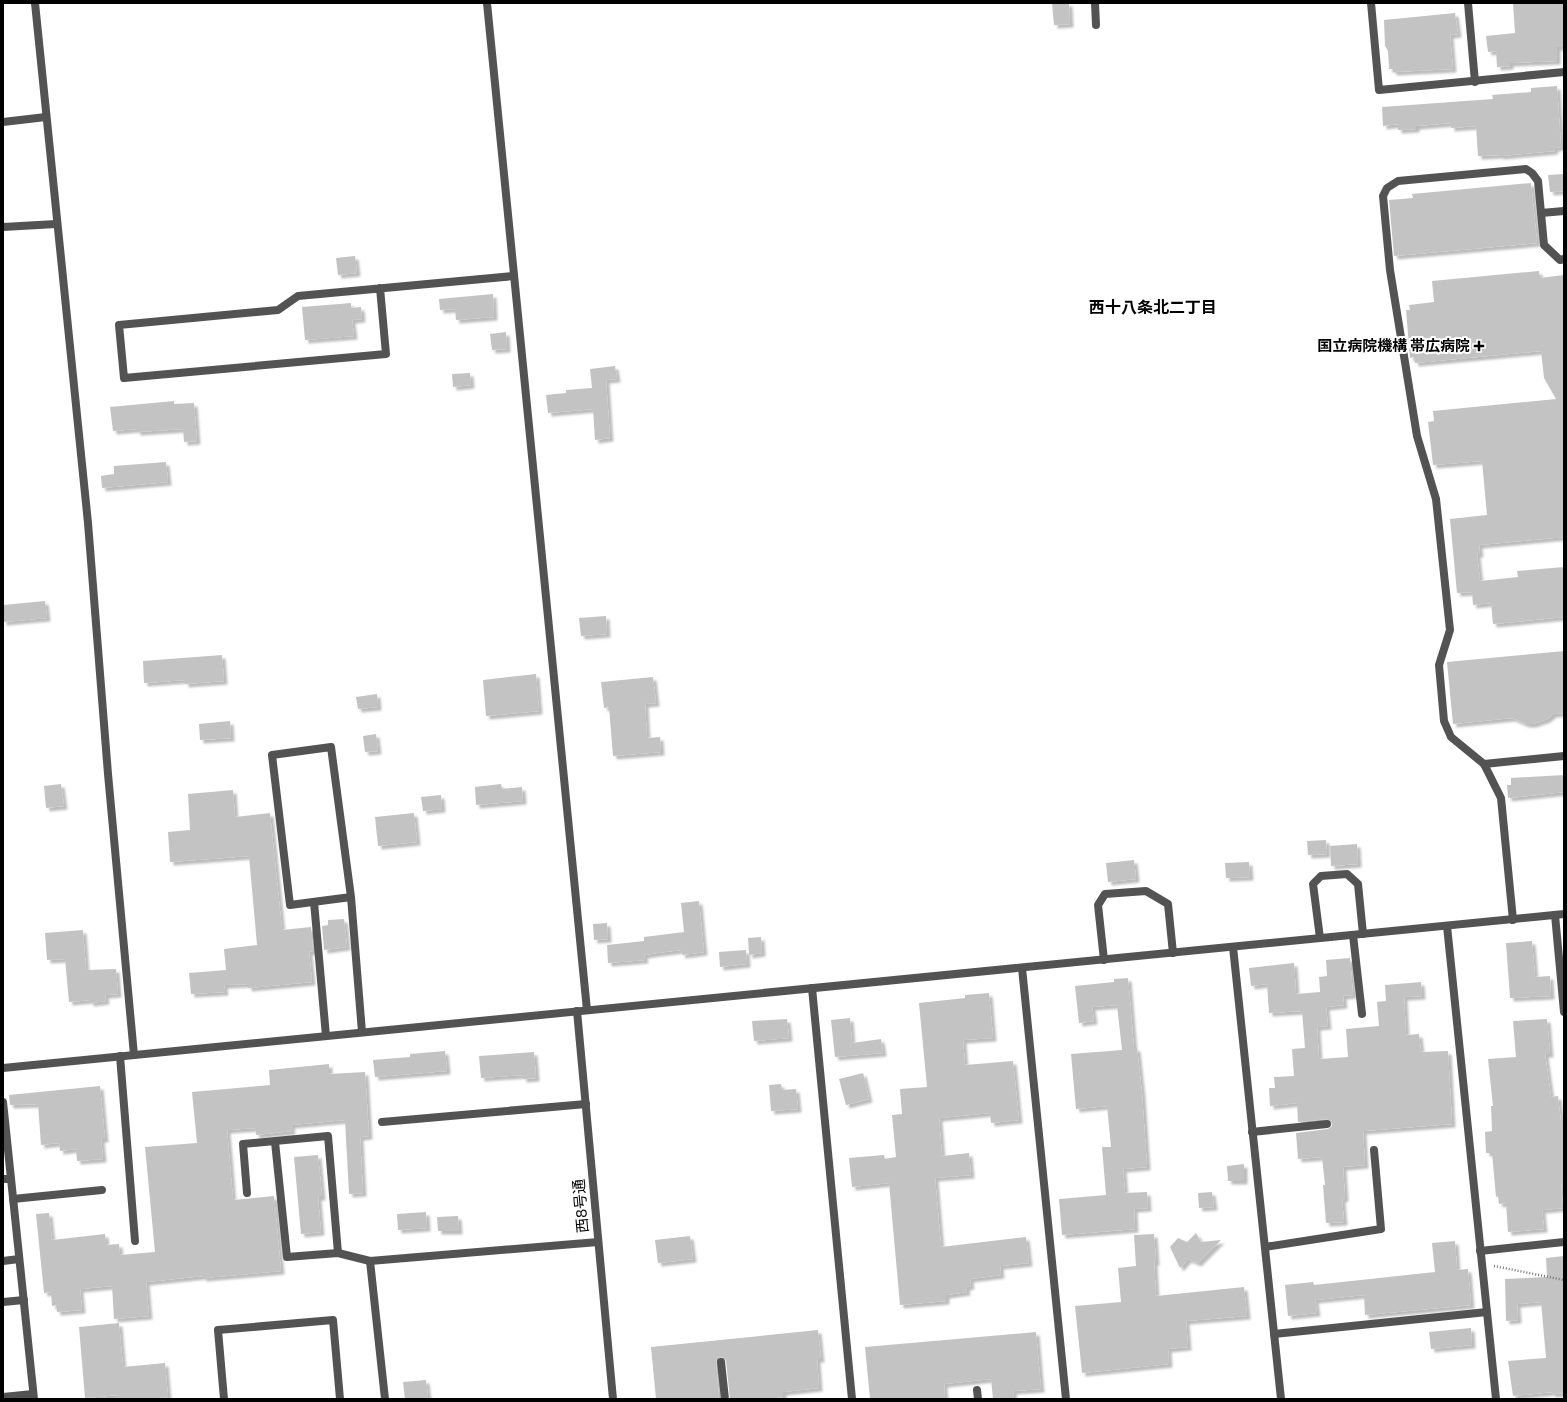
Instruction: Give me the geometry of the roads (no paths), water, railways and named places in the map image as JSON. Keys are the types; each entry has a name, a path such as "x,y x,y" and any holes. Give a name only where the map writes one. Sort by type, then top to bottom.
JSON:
{"street":[{"path":"35,3 56,224 88,523 108,774 134,1055"},
{"path":"487,3 587,1010"},
{"path":"1095,3 1096,25"},
{"path":"1371,3 1379,90 1475,82 1564,72"},
{"path":"1468,3 1475,82"},
{"path":"3,122 46,117"},
{"path":"1513,920 1501,798 1484,764 1450,737 1444,721 1439,665 1450,630 1436,499 1417,436 1390,270 1383,196 1387,188 1398,181 1526,169 1532,173 1538,181 1544,246 1560,260 1564,259"},
{"path":"1541,213 1564,211"},
{"path":"3,227 56,224"},
{"path":"380,288 386,354 124,378 119,325 278,310 298,296 380,288 514,276"},
{"path":"351,897 290,905 272,754 331,747 351,897 362,1032"},
{"path":"1484,764 1564,756"},
{"path":"1320,938 1314,884 1321,876 1347,874 1358,884 1363,934"},
{"path":"1104,960 1098,905 1105,894 1146,891 1168,904 1173,953"},
{"path":"314,902 326,1036"},
{"path":"3,1068 1564,914"},
{"path":"1555,915 1564,1012"},
{"path":"1447,926 1496,1399"},
{"path":"1353,935 1362,1014"},
{"path":"1233,947 1281,1399"},
{"path":"1022,968 1066,1399"},
{"path":"812,988 852,1399"},
{"name":"西8号通","path":"577,1011 613,1399"},
{"path":"120,1056 135,1241"},
{"path":"3,1102 7,1179 13,1199 33,1396 3,1397"},
{"path":"382,1122 586,1104"},
{"path":"1252,1132 1327,1124"},
{"path":"247,1193 243,1144 328,1136 338,1253"},
{"path":"275,1142 287,1257 338,1253 370,1261 598,1242"},
{"path":"1264,1248 1381,1229 1374,1150"},
{"path":"13,1199 102,1190"},
{"path":"1480,1251 1564,1242"},
{"path":"3,1261 19,1259"},
{"path":"370,1261 385,1399"},
{"path":"3,1302 24,1300"},
{"path":"1274,1334 1487,1312"},
{"path":"224,1399 218,1330 333,1320 340,1399"},
{"path":"721,1362 725,1399"},
{"path":"977,1390 978,1399"}],"place":[{"name":"国立病院機構 帯広病院","path":"1479,346"}],"district":[{"name":"西十八条北二丁目","path":"1153,307"}]}
